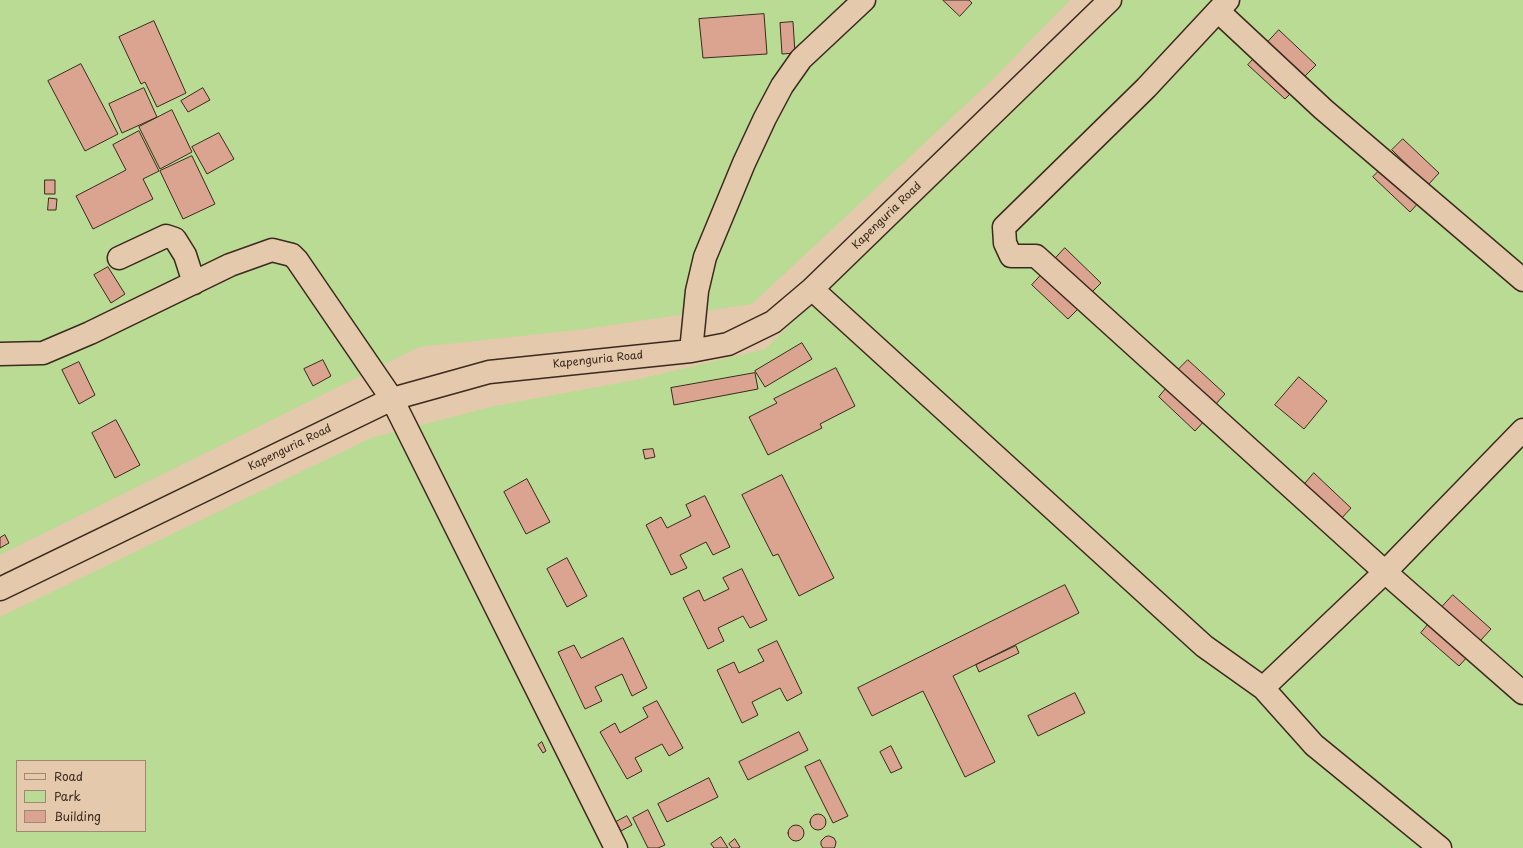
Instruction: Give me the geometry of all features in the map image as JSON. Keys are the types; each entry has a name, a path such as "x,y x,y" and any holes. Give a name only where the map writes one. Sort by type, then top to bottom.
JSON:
{"street":[{"path":"691,351 697,291 705,257 744,163 765,118 782,86 801,59 864,0"},
{"name":"Kapenguria Road","path":"0,589 392,399 489,372 691,351 728,344 773,322 812,289 1110,0"},
{"path":"1523,280 1323,109 1223,5 1146,88 1004,227 1005,243 1011,256 1036,256 1385,572 1523,693"},
{"path":"119,258 166,236 175,239 185,256 194,283"},
{"path":"0,354 43,353 90,333 230,265 272,250 292,255 298,260 392,399 616,848"},
{"path":"812,289 1204,646 1263,688 1314,745 1440,848"},
{"path":"1263,688 1385,572 1523,430"}],"green space":[{"path":"0,0 1070,0 991,81 752,304 586,329 419,347 0,555"},
{"path":"1123,0 1523,0 1523,848 0,848 0,617 371,438 494,406 635,380 765,349"}],"building":[{"path":"943,0 969,0 972,3 960,16"},
{"path":"764,14 767,54 703,58 699,19"},
{"path":"154,21 186,93 157,107 145,82 141,84 119,37"},
{"path":"793,22 795,53 782,54 780,23"},
{"path":"1279,30 1316,65 1305,76 1268,42"},
{"path":"1259,53 1296,88 1285,99 1248,65"},
{"path":"81,64 118,134 85,151 48,81"},
{"path":"144,88 157,117 122,133 109,104"},
{"path":"203,88 210,100 188,112 181,101"},
{"path":"172,110 192,152 160,169 139,127"},
{"path":"139,131 159,171 143,179 153,199 93,229 76,196 126,170 113,145"},
{"path":"219,133 234,159 207,174 192,147"},
{"path":"1403,139 1439,173 1428,185 1392,150"},
{"path":"192,156 215,204 183,219 160,171"},
{"path":"1384,166 1421,200 1410,212 1373,177"},
{"path":"45,180 55,180 55,194 45,194"},
{"path":"49,198 57,199 56,210 48,210"},
{"path":"1065,248 1101,283 1090,294 1054,260"},
{"path":"108,267 125,294 111,303 94,275"},
{"path":"1043,273 1079,308 1068,319 1032,285"},
{"path":"802,343 812,359 765,387 755,371"},
{"path":"323,360 331,376 313,386 304,369"},
{"path":"1188,360 1225,394 1214,406 1177,371"},
{"path":"79,362 95,395 79,404 62,370"},
{"path":"836,368 855,406 820,424 822,428 768,455 749,417 777,403 774,399"},
{"path":"755,373 758,389 674,405 671,388"},
{"path":"1299,377 1327,401 1304,429 1275,405"},
{"path":"1169,385 1206,419 1195,431 1159,397"},
{"path":"116,420 140,465 115,478 92,433"},
{"path":"653,449 655,457 645,459 643,450"},
{"path":"1314,473 1351,508 1340,520 1304,485"},
{"path":"782,475 834,578 799,596 778,554 773,556 742,495"},
{"path":"527,479 550,522 526,534 504,492"},
{"path":"705,496 730,547 713,555 706,542 680,555 687,568 671,575 646,525 661,517 667,528 691,516 686,505"},
{"path":"5,535 9,543 0,548 0,538"},
{"path":"567,558 587,596 567,607 547,569"},
{"path":"742,569 767,620 750,628 743,616 718,628 724,641 708,649 683,598 699,590 704,601 729,589 723,578"},
{"path":"1065,585 1079,613 953,676 995,762 965,777 923,691 872,716 858,688"},
{"path":"1453,595 1491,629 1480,641 1442,607"},
{"path":"1432,620 1470,654 1459,666 1421,633"},
{"path":"623,638 647,688 632,696 622,674 595,687 602,701 585,709 558,652 574,645 581,658"},
{"path":"777,641 802,693 787,701 780,688 752,702 758,715 742,723 717,670 734,662 739,673 764,661 758,650"},
{"path":"1016,646 1019,653 979,672 976,665"},
{"path":"1075,693 1085,713 1038,736 1028,716"},
{"path":"657,701 683,748 669,756 662,744 635,758 642,771 627,779 600,732 615,723 620,733 648,717 643,708"},
{"path":"799,732 808,750 748,780 739,762"},
{"path":"542,742 546,751 543,753 538,745"},
{"path":"891,746 902,768 891,773 880,752"},
{"path":"820,760 848,816 833,823 805,767"},
{"path":"709,778 718,797 667,822 658,804"},
{"path":"648,810 665,845 658,848 648,848 633,818"},
{"path":"818,814 825,819 826,822 821,829 818,830 811,825 810,822 815,815"},
{"path":"627,816 632,825 621,831 616,822"},
{"path":"796,825 803,830 804,833 799,840 796,841 789,836 788,833 793,826"},
{"path":"829,836 834,838 836,842 835,847 823,848 821,841 825,837"},
{"path":"721,837 728,848 714,848 711,844"},
{"path":"735,839 740,847 732,848 729,844"}]}
